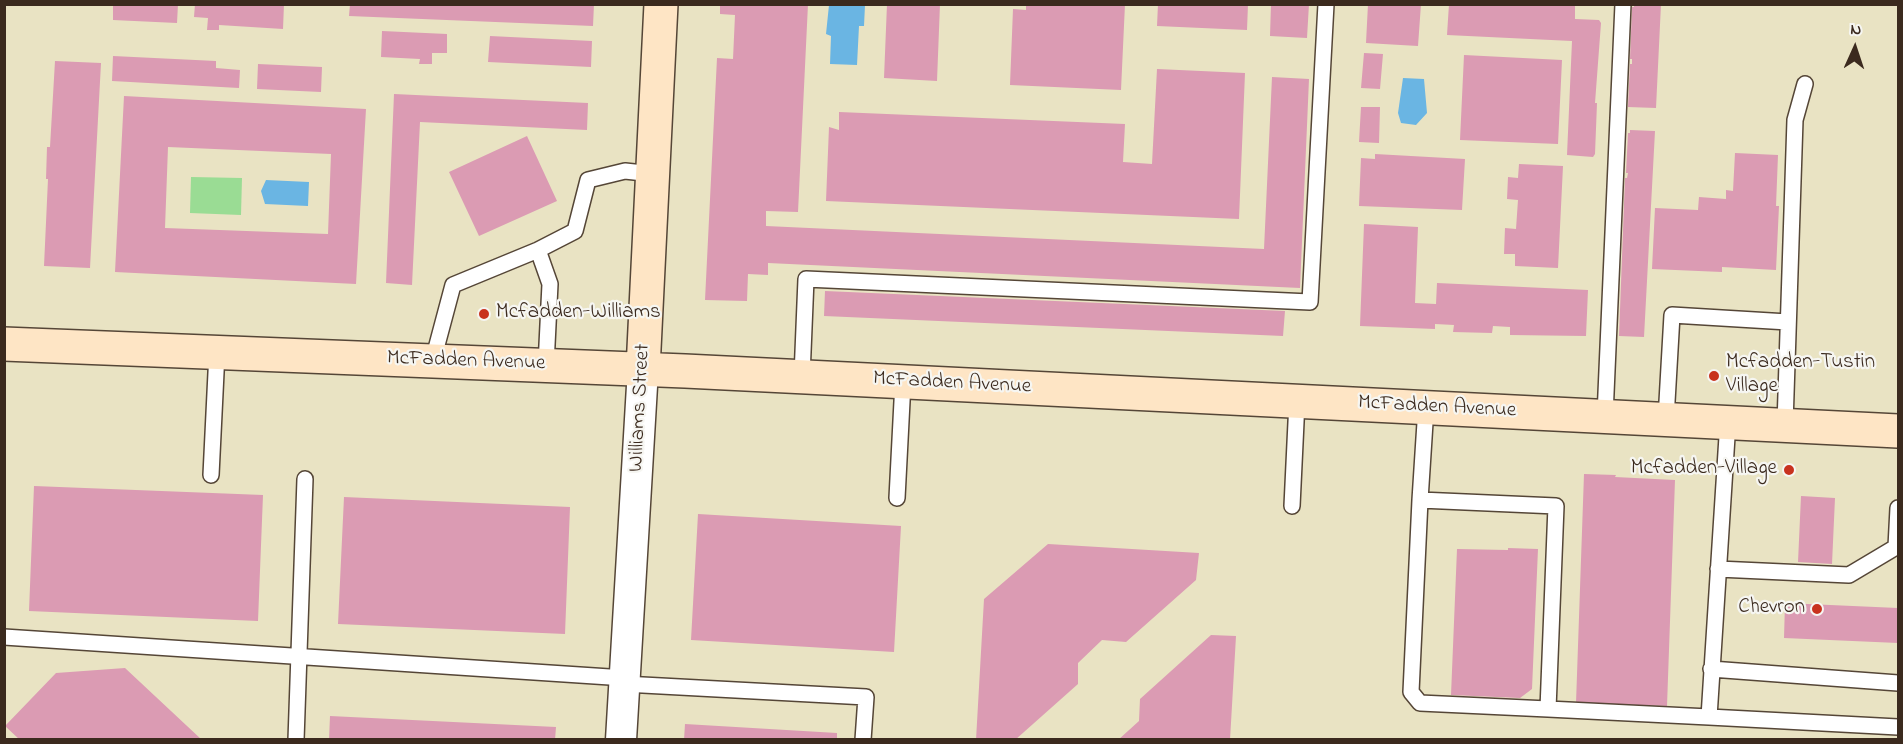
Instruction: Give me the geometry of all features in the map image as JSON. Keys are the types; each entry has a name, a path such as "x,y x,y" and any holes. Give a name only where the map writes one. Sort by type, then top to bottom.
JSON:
{"main road":[{"name":"Williams Street","path":"643,369 661,4"},
{"name":"McFadden Avenue","path":"4,344 802,376 1899,431"}],"street":[{"name":"Williams Street","path":"621,740 643,369"}],"lane":[{"path":"802,376 806,279 1310,302 1326,4"},
{"path":"1605,416 1623,4"},
{"path":"1785,424 1795,120 1805,84"},
{"path":"433,360 453,285 538,250 575,231 588,180 625,171 653,174"},
{"path":"538,250 550,284 546,365"},
{"path":"1666,419 1672,315 1788,322"},
{"path":"211,475 217,352"},
{"path":"897,498 903,382"},
{"path":"1292,506 1297,401"},
{"path":"1426,407 1412,692 1420,703 1899,727"},
{"path":"1708,717 1728,421"},
{"path":"296,740 305,479"},
{"path":"1420,500 1556,506 1548,709"},
{"path":"1718,569 1850,575 1897,547 1899,508"},
{"path":"4,637 866,696 863,740"},
{"path":"1712,669 1899,683"}],"green space":[{"path":"191,177 242,178 241,215 190,213"}],"water":[{"path":"829,5 865,5 864,26 859,26 857,65 830,64 831,36 826,34"},
{"path":"1403,78 1424,79 1427,113 1416,125 1401,123 1398,113"},
{"path":"266,180 309,182 308,206 265,204 261,191"}],"building":[{"path":"113,4 178,4 177,23 113,20"},
{"path":"195,4 284,4 283,29 219,25 219,30 207,30 208,18 194,17"},
{"path":"350,4 594,4 593,26 349,16"},
{"path":"720,4 808,4 798,212 766,211 766,226 1264,249 1272,77 1309,79 1300,288 768,263 768,275 748,274 747,301 705,300 717,58 733,59 735,15 720,14"},
{"path":"887,4 940,4 937,81 884,78"},
{"path":"1026,4 1125,4 1121,90 1010,85 1013,9 1026,10"},
{"path":"1158,4 1248,4 1247,30 1157,26"},
{"path":"1271,4 1309,4 1307,38 1270,36"},
{"path":"1368,4 1421,4 1418,46 1366,43"},
{"path":"1449,4 1575,4 1575,19 1599,20 1601,23 1595,103 1597,103 1595,154 1593,157 1567,155 1572,41 1447,35"},
{"path":"1634,4 1661,4 1656,108 1628,107 1630,64 1632,64 1632,59 1630,59 1632,7"},
{"path":"382,31 447,34 447,53 432,53 432,64 419,64 420,59 381,57"},
{"path":"490,36 592,41 591,67 488,62"},
{"path":"1364,53 1383,54 1380,89 1361,88"},
{"path":"1464,55 1562,60 1558,144 1460,140"},
{"path":"113,56 216,61 216,68 240,70 239,88 112,81"},
{"path":"55,61 101,63 90,268 44,266 48,179 46,179 47,147 50,147"},
{"path":"258,64 322,67 321,92 257,89"},
{"path":"1157,69 1245,73 1239,219 826,201 829,127 839,130 839,112 1125,124 1123,162 1152,164"},
{"path":"394,94 588,103 587,130 420,122 412,285 386,283"},
{"path":"124,96 366,109 356,284 115,272","holes":["168,147 331,154 328,234 165,228"]},
{"path":"1361,107 1380,107 1379,143 1359,142"},
{"path":"1630,130 1655,131 1644,337 1619,336 1625,178 1628,173 1626,173"},
{"path":"527,136 557,201 479,236 449,172"},
{"path":"1735,153 1778,155 1776,206 1779,206 1776,270 1722,267 1722,272 1652,269 1655,208 1698,210 1699,197 1726,199 1726,190 1733,191"},
{"path":"1375,154 1465,159 1462,210 1359,206 1361,158 1375,159"},
{"path":"1519,164 1563,166 1558,268 1515,266 1515,254 1504,254 1505,228 1516,229 1518,200 1507,199 1508,177 1518,178"},
{"path":"1364,224 1418,227 1415,303 1436,304 1437,283 1588,290 1586,336 1510,335 1510,327 1493,326 1492,333 1453,332 1454,325 1435,324 1435,329 1360,326"},
{"path":"825,291 1285,311 1283,336 824,316"},
{"path":"1584,474 1675,480 1667,706 1576,703"},
{"path":"34,486 263,495 258,621 29,611"},
{"path":"1801,496 1835,498 1832,564 1798,562"},
{"path":"344,497 570,507 565,634 338,624"},
{"path":"698,514 901,526 894,652 691,640"},
{"path":"1048,544 1199,553 1196,580 1126,642 1102,640 1078,663 1078,684 1015,740 976,740 984,599"},
{"path":"1508,548 1538,549 1532,689 1520,698 1451,695 1457,549 1508,550"},
{"path":"1785,603 1898,608 1898,643 1784,638"},
{"path":"1211,635 1236,636 1230,740 1118,740 1139,721 1140,699"},
{"path":"125,668 202,740 20,740 5,726 56,673"},
{"path":"330,716 556,727 555,740 329,740"},
{"path":"685,724 837,733 837,740 684,740"}],"place":[{"name":"Mcfadden-Williams","path":"484,314"},
{"name":"Mcfadden-Tustin Village","path":"1714,376"},
{"name":"Mcfadden-Village","path":"1789,470"},
{"name":"Chevron","path":"1817,609"}]}
